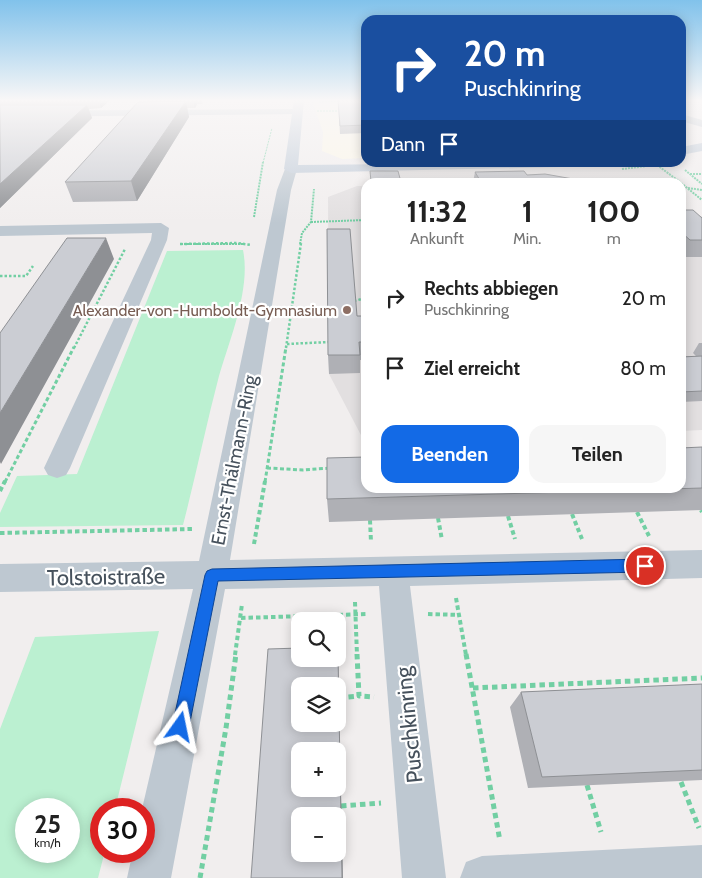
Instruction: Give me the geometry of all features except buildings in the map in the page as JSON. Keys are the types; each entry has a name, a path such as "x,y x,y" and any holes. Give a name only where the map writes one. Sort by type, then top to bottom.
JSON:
{"street":[{"name":"Ernst-Thälmann-Ring","path":"149,878 229,575 221,528 284,190 291,169 294,141"},
{"path":"686,150 702,148"},
{"path":"291,169 411,167"},
{"path":"0,231 161,228 160,240 57,468"},
{"path":"229,575 393,572 447,557 702,564"},
{"name":"Puschkinring","path":"393,572 424,878"},
{"name":"Tolstoistraße","path":"0,578 229,575"},
{"path":"495,878 701,848"}],"path":[{"path":"254,219 269,141"},
{"path":"660,167 675,178"},
{"path":"200,878 226,728 241,618 229,575 255,543 287,344 302,233 311,222 312,190 339,178 338,169"},
{"path":"702,174 690,174 702,184"},
{"path":"687,188 702,190"},
{"path":"687,188 702,200"},
{"path":"311,222 361,220"},
{"path":"1,489 136,229"},
{"path":"160,240 174,245 237,243 253,246 253,237"},
{"path":"0,276 26,276 33,266"},
{"path":"354,301 361,299"},
{"path":"287,344 329,342"},
{"path":"266,468 303,470 341,467"},
{"path":"637,512 649,537"},
{"path":"572,514 582,539"},
{"path":"508,516 515,541"},
{"path":"438,518 460,615 473,688 495,878"},
{"path":"370,520 372,546"},
{"path":"0,533 221,528"},
{"path":"241,618 398,614 460,615"},
{"path":"473,688 702,678"},
{"path":"346,697 360,696"},
{"path":"681,782 701,848"},
{"path":"587,785 601,832"},
{"path":"341,806 389,803"}],"shaded area":[{"path":"323,141 361,141 361,158 342,159 322,151"},
{"name":"Alexander-von-Humboldt-Gymnasium","path":"361,186 361,435 329,374 328,197"},
{"path":"686,215 702,216 702,430 686,431"}],"green space":[{"path":"243,250 245,265 242,297 234,330 219,376 183,525 0,527 0,513 17,476 77,474 167,251"},
{"path":"159,631 118,798 90,798 90,863 102,863 98,878 0,878 0,729 35,637"}],"place":[{"name":"Alexander-von-Humboldt-Gymnasium","path":"347,310"}],"route":[{"path":"180,727 212,575 645,566"}]}
